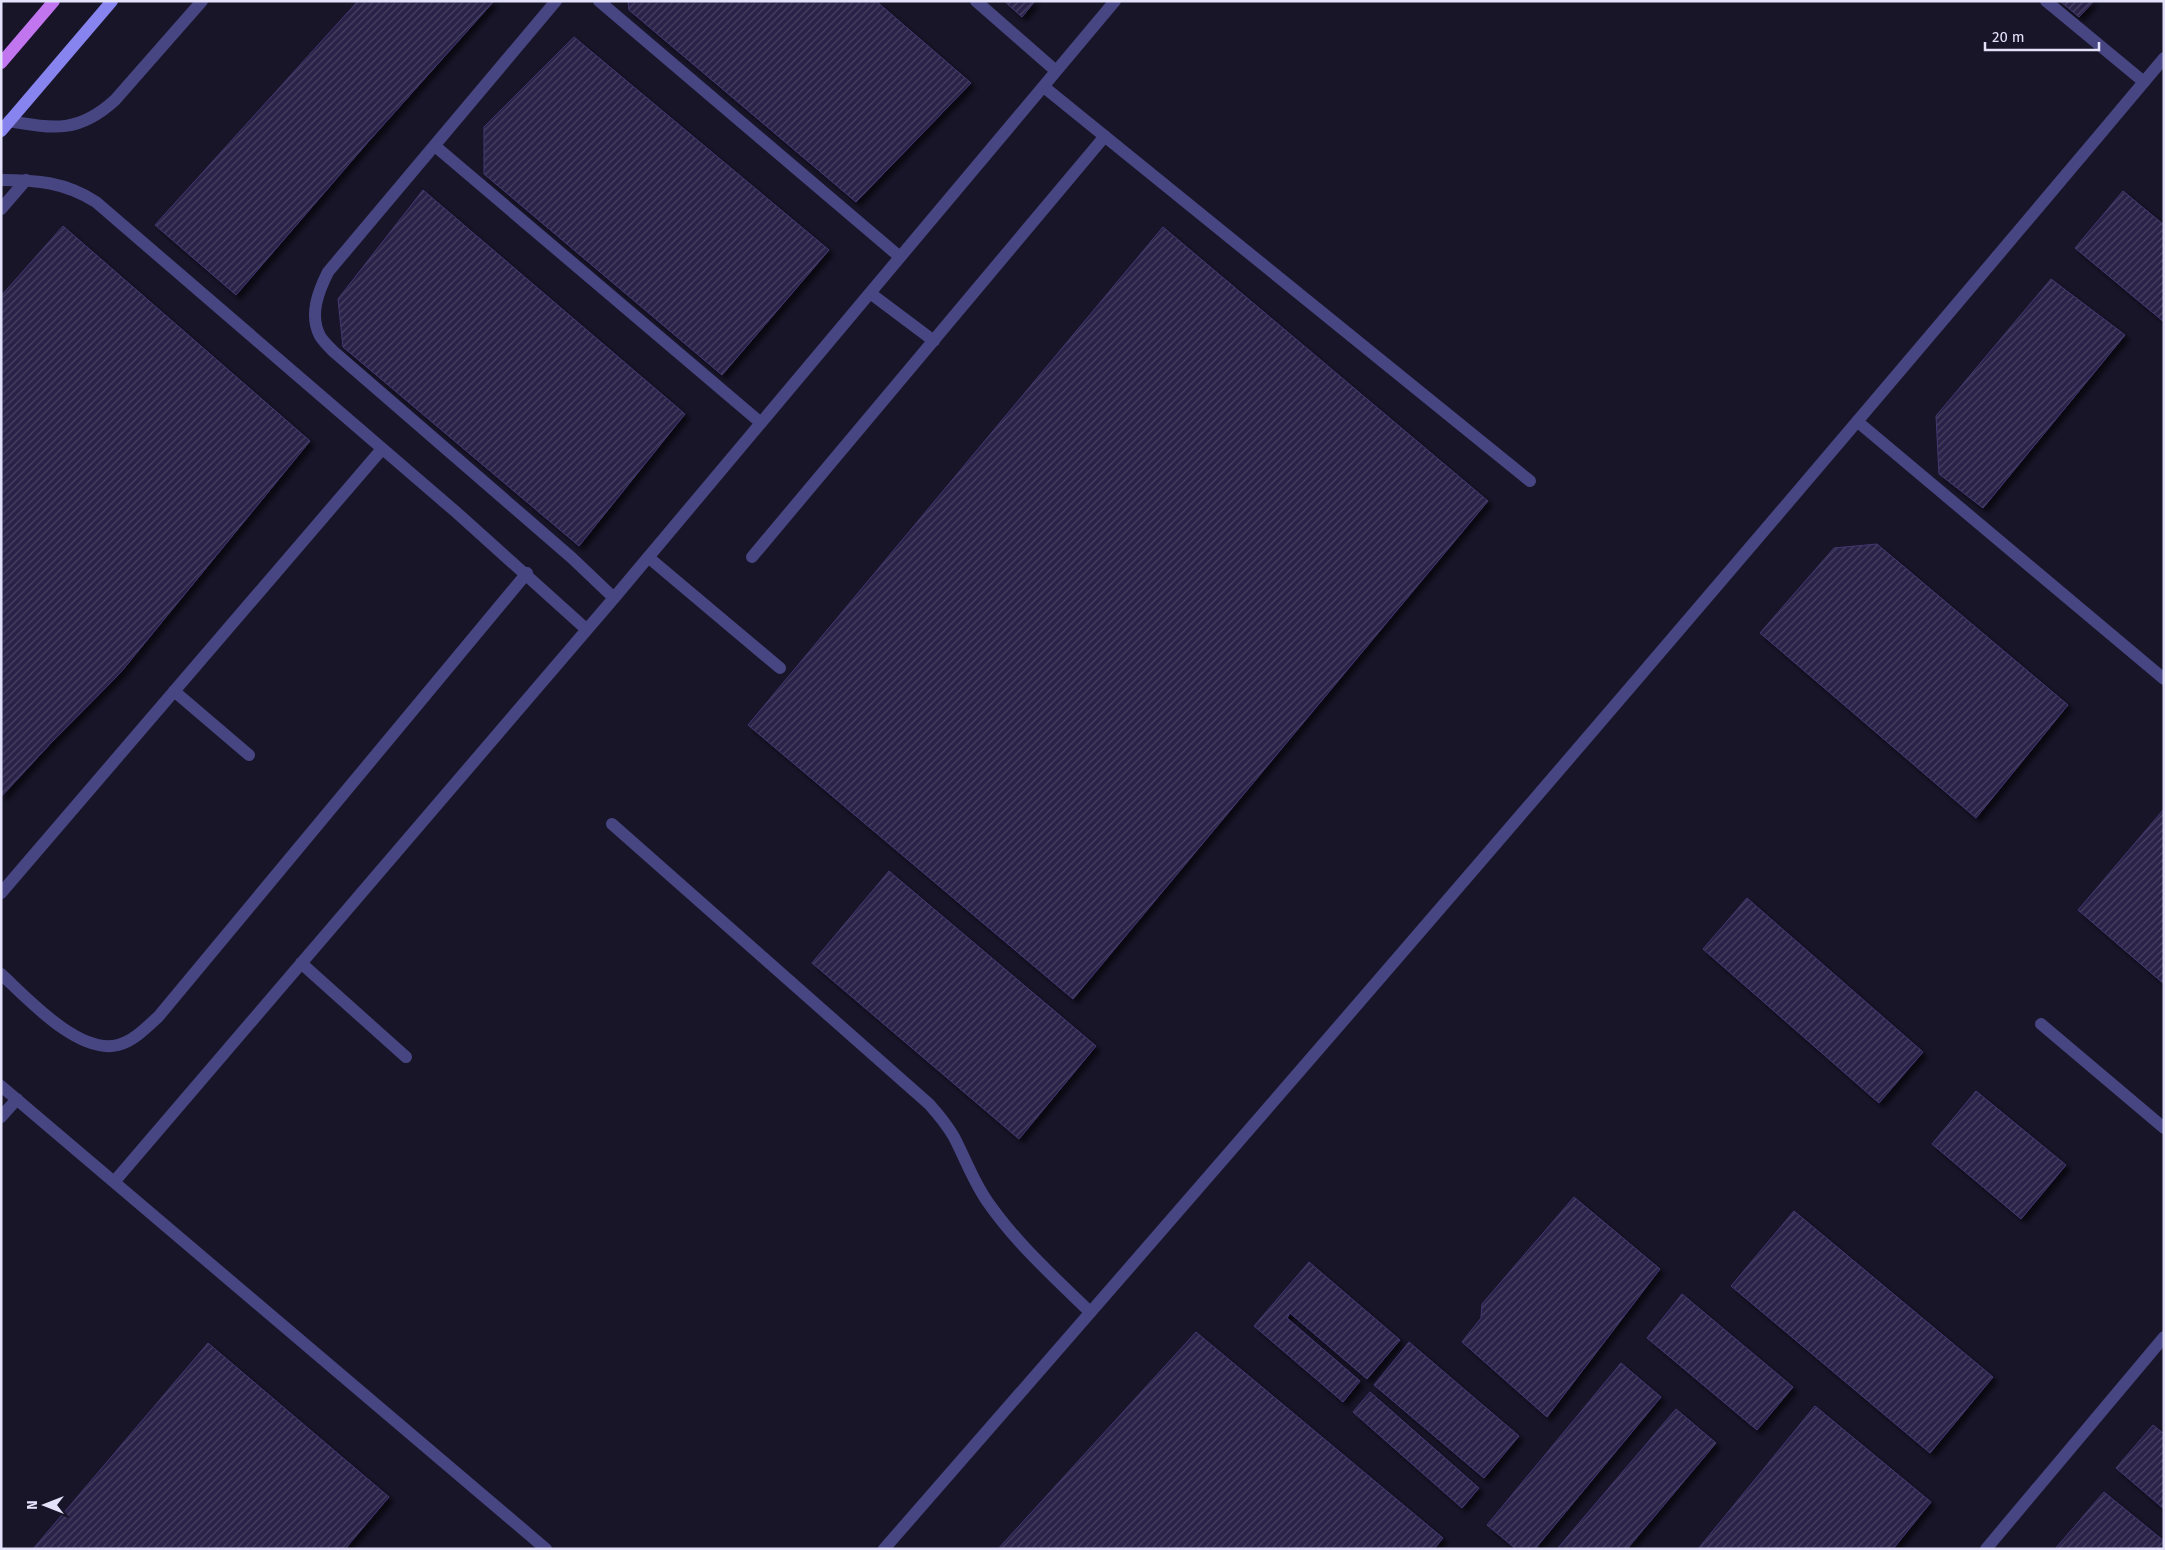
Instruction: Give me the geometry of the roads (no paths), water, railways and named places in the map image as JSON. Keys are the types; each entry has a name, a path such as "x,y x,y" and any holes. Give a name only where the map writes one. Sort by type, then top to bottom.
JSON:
{"main road":[{"path":"1,63 54,1"}],"street":[{"path":"5,126 112,1"},
{"path":"5,126 64,127 83,122 101,113 115,100 202,1"},
{"path":"556,1 328,272 318,292 315,314 320,336 333,351 572,558 614,598"},
{"path":"599,1 900,257"},
{"path":"976,1 1056,70"},
{"path":"114,1182 614,598 1115,1"},
{"path":"2046,1 2144,82"},
{"path":"884,1549 1858,422 2164,58"},
{"path":"1044,86 1530,481"},
{"path":"752,557 1106,136"},
{"path":"435,146 761,423"},
{"path":"1,180 26,180 63,185 80,192 96,202 527,573 586,629"},
{"path":"1,209 26,180"},
{"path":"870,293 934,341"},
{"path":"1858,422 2164,679"},
{"path":"1,892 382,449"},
{"path":"648,557 780,668"},
{"path":"1,974 74,1036 94,1045 118,1045 140,1034 158,1017 527,573"},
{"path":"174,691 249,755"},
{"path":"612,824 929,1104 954,1137 975,1183 1002,1221 1031,1255 1090,1312"},
{"path":"301,964 406,1057"},
{"path":"2041,1024 2164,1128"},
{"path":"1,1086 546,1549"},
{"path":"1,1117 17,1099"},
{"path":"1986,1549 2164,1337"}]}
